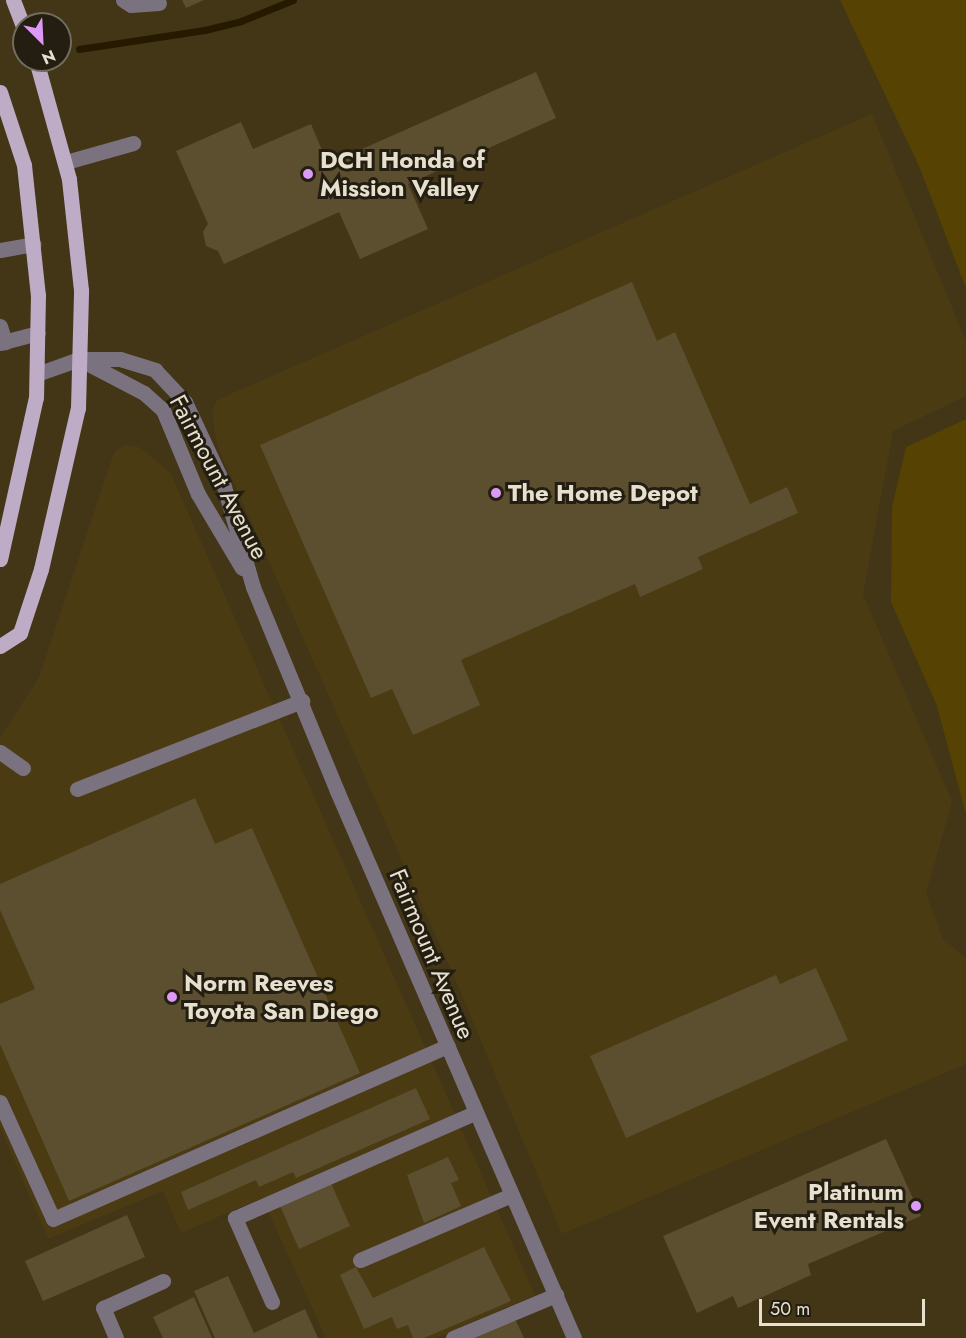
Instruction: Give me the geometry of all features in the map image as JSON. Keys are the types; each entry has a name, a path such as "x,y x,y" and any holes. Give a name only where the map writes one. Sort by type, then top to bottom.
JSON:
{"main road":[{"path":"0,646 20,633 45,558 78,408 81,290 66,162 40,72"},
{"path":"0,92 6,126 24,165 33,244 38,333 36,397 19,488 0,559"}],"street":[{"path":"123,0 131,5 159,3"},
{"path":"66,162 133,143"},
{"path":"0,250 33,244"},
{"path":"0,326 2,342 38,333"},
{"name":"Fairmount Avenue","path":"37,374 79,359 105,357 143,364 176,389 223,483 253,587 447,1046 574,1338"},
{"name":"Fairmount Avenue","path":"79,359 144,393 163,410 198,494 253,587"},
{"path":"77,789 302,701"},
{"path":"0,752 23,768"},
{"path":"0,1102 53,1219 447,1046"},
{"path":"272,1302 235,1218 476,1112"},
{"path":"360,1260 512,1196"},
{"path":"116,1338 103,1308 164,1281"},
{"path":"453,1338 556,1295"}],"shaded area":[{"path":"840,0 966,0 966,288 919,166"},
{"path":"872,114 966,341 966,396 893,431 863,594 952,801 926,894 943,939 966,958 966,1064 562,1234 455,979 217,445 212,412 217,400"},
{"path":"966,419 966,814 937,706 891,602 892,507 906,447"},
{"path":"125,445 139,447 170,472 535,1295 436,1338 326,1338 262,1198 181,1233 163,1191 48,1239 0,1127 0,738 39,677 109,467 115,451"}],"building":[{"path":"182,0 204,0 186,8"},
{"name":"DCH Honda of Mission Valley","path":"536,72 556,118 408,184 428,229 360,259 339,212 224,264 218,251 206,246 203,232 208,224 176,151 241,122 253,149 311,124 328,164"},
{"name":"The Home Depot","path":"632,282 657,341 675,332 750,504 787,487 798,513 698,557 703,569 640,597 635,584 461,660 480,705 413,735 392,689 371,698 260,445"},
{"name":"Norm Reeves Toyota San Diego","path":"195,798 215,844 252,828 360,1073 69,1201 0,1044 0,1004 35,989 0,910 0,884"},
{"path":"816,968 848,1040 626,1138 590,1056 776,975 780,984"},
{"path":"416,1088 430,1119 296,1178 293,1172 259,1187 256,1180 188,1210 181,1192"},
{"path":"886,1139 921,1216 808,1264 811,1275 738,1308 733,1296 697,1313 663,1236"},
{"path":"448,1157 459,1180 451,1183 461,1206 424,1223 407,1175"},
{"path":"331,1183 350,1226 299,1249 280,1206"},
{"path":"127,1215 145,1257 43,1301 25,1261"},
{"path":"484,1247 511,1301 424,1338 413,1338 408,1325 397,1329 392,1317 364,1329 340,1275 356,1267 373,1298"},
{"path":"228,1276 254,1333 305,1309 318,1338 215,1338 194,1291"},
{"path":"194,1297 212,1338 163,1338 153,1317"},
{"path":"515,1319 524,1338 468,1338"}],"waterway":[{"path":"79,49 205,30 241,21 293,0"}],"place":[{"name":"DCH Honda of Mission Valley","path":"308,174"},
{"name":"The Home Depot","path":"496,493"},
{"name":"Norm Reeves Toyota San Diego","path":"172,997"},
{"name":"Platinum Event Rentals","path":"916,1206"}]}
